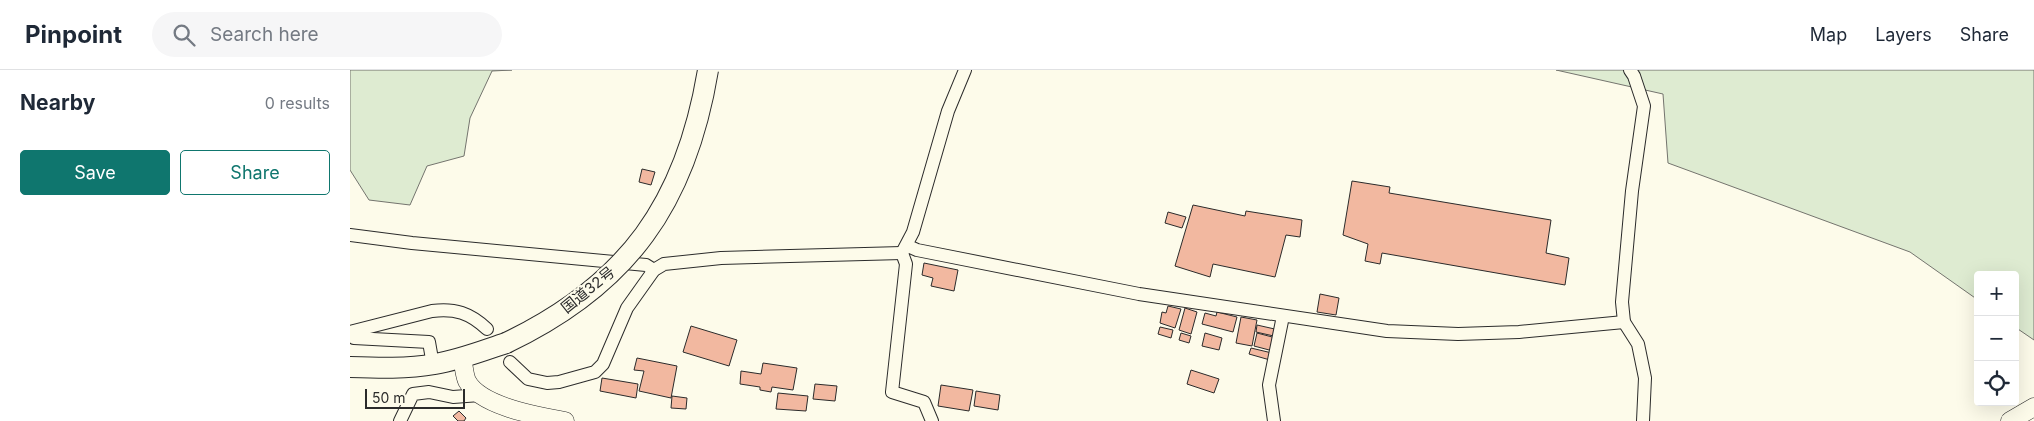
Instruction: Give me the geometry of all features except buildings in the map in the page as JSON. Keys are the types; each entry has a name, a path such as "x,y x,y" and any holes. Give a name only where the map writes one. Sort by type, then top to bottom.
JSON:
{"highway":[{"name":"国道32号","path":"350,367 380,368 433,365 462,358 508,353 585,296 605,279 640,241 658,217 670,195 696,131 708,70"}],"main road":[{"path":"462,358 468,382 480,395 506,407 537,416 565,421"},
{"path":"2010,421 2034,407"}],"street":[{"path":"932,421 924,402 892,392 906,264 905,250 914,232 948,111 964,70"},
{"path":"1630,70 1634,76 1644,106 1632,191 1622,302 1624,322 1638,344 1645,378 1643,421"},
{"path":"350,236 646,265 654,270"},
{"path":"508,353 528,379 547,383 559,382 595,372 603,364 627,308 654,270 664,264 721,258 905,250 927,252 1139,294 1387,331 1458,334 1519,332 1624,322"},
{"path":"433,365 429,342 354,338 354,328 432,310 446,309 468,314 487,329"},
{"path":"1274,421 1269,385 1284,316"},
{"path":"400,421 412,394 429,392 453,397 480,395"}],"green space":[{"path":"350,70 512,70 492,71 470,118 464,156 427,166 410,205 369,200 350,170"},
{"path":"1556,70 2034,70 2034,340 2019,330 2019,271 1974,271 1974,297 1910,252 1668,163 1663,94"}]}
